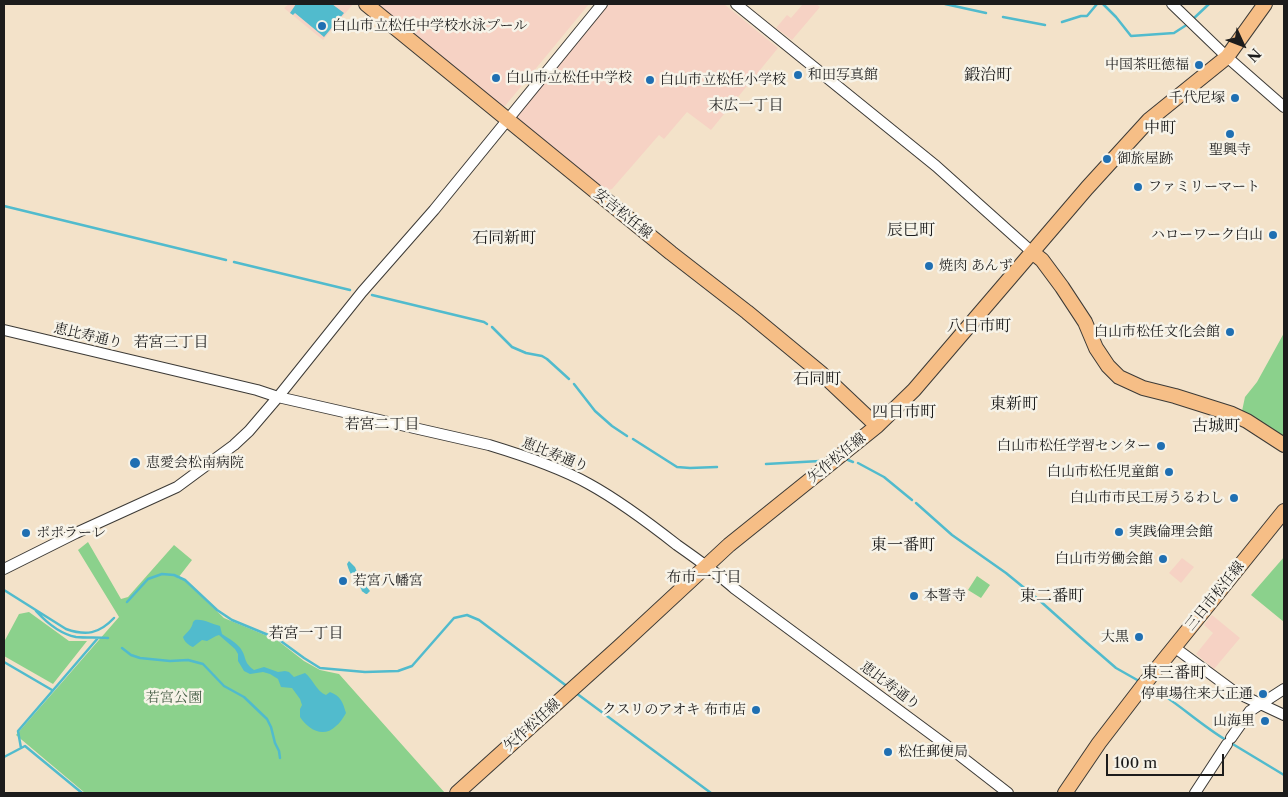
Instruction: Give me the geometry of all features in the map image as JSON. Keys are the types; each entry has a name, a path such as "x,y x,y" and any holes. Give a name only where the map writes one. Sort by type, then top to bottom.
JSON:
{"main road":[{"name":"安吉松任線","path":"366,4 671,253 747,312 822,374 877,426"},
{"name":"矢作松任線","path":"457,793 706,566 761,518 877,426 914,390 1087,188 1149,120 1227,57 1265,4"},
{"path":"1032,252 1042,260 1062,287 1085,322 1096,348 1108,366 1119,377 1143,388 1175,396 1247,420 1284,445"},
{"name":"三日市松任線","path":"1066,793 1099,743 1144,684 1284,511"}],"street":[{"path":"4,568 177,487 234,445 249,431 350,307 434,210 602,4"},
{"path":"736,4 936,166 1032,252"},
{"path":"1172,4 1227,57 1284,107"},
{"name":"恵比寿通り","path":"4,330 257,390 278,397 490,445 516,453 588,483 629,510 706,566 948,746 1008,793"},
{"path":"1174,647 1236,692 1284,715"},
{"path":"1195,793 1237,728 1250,712 1284,689"}],"shaded area":[{"name":"白山市立松任中学校水泳プール","path":"289,4 353,4 323,40 284,8"},
{"name":"白山市立松任中学校","path":"374,4 589,4 505,106 498,106"},
{"name":"白山市立松任小学校","path":"609,4 724,4 778,48 711,130 687,112 664,139 659,135 612,189 603,191 517,122 517,116"},
{"path":"803,4 816,4 820,7 792,40 776,28 787,15 791,18"},
{"path":"1182,558 1194,567 1181,583 1169,573"},
{"path":"1212,615 1240,638 1214,669 1196,654 1213,633 1204,625"}],"green space":[{"path":"1284,333 1284,438 1242,411 1245,397 1257,382"},
{"name":"若宮公園","path":"88,542 121,599 128,597 174,545 192,560 178,578 184,580 224,618 277,640 304,661 320,670 339,674 445,793 85,793 16,735 119,617 78,550"},
{"path":"1284,557 1284,622 1251,595"},
{"path":"977,576 990,585 981,598 968,590"},
{"path":"29,612 69,641 87,641 53,684 4,656 4,642 19,614"}],"water":[{"name":"白山市立松任中学校水泳プール","path":"296,4 332,4 344,13 324,37 295,13 293,15 290,13"},
{"path":"349,561 370,591 367,594 362,591 351,574 347,564"},
{"path":"195,620 220,626 222,634 235,642 254,670 264,667 278,672 289,672 294,677 305,673 323,693 326,695 330,692 339,698 343,703 346,713 343,719 326,732 311,729 300,717 302,705 292,688 281,687 278,679 270,674 263,672 250,674 244,671 238,661 238,654 235,649 219,635 207,641 202,640 193,647 189,645 183,637"}],"waterway":[{"path":"945,4 986,13"},
{"path":"1062,22 1087,16 1097,4"},
{"path":"1103,4 1131,36 1174,33 1188,24"},
{"path":"1192,20 1209,4"},
{"path":"1003,17 1045,25"},
{"path":"4,206 226,260"},
{"path":"234,262 350,290"},
{"path":"372,295 487,324"},
{"path":"492,327 512,347 526,353 542,356 569,379"},
{"path":"574,384 595,411 627,436"},
{"path":"633,439 677,467 717,467"},
{"path":"848,460 853,462"},
{"path":"766,464 820,461"},
{"path":"858,463 884,477 912,500"},
{"path":"916,503 952,535 1006,573 1039,600 1116,668 1139,681"},
{"path":"127,602 148,579 162,574 174,575 185,580 217,610 232,620 278,639 320,668 365,672 398,671 412,666 454,618 467,615 479,620 568,687"},
{"path":"4,590 66,629 73,631 92,632 103,627 114,618"},
{"path":"36,611 54,627 70,636 108,638"},
{"path":"21,748 18,731 98,638"},
{"path":"122,648 131,655 140,658 170,661 188,660 203,664 224,686 244,697 267,719 280,758"},
{"path":"4,662 52,690"},
{"path":"1149,686 1226,740"},
{"path":"576,693 711,793"},
{"path":"1231,743 1284,775"},
{"path":"4,757 25,746 82,793"}],"place":[{"name":"白山市立松任中学校水泳プール","path":"322,26"},
{"name":"中国茶旺徳福","path":"1199,65"},
{"name":"和田写真館","path":"798,75"},
{"name":"白山市立松任中学校","path":"496,78"},
{"name":"白山市立松任小学校","path":"650,80"},
{"name":"千代尼塚","path":"1235,98"},
{"name":"聖興寺","path":"1230,134"},
{"name":"御旅屋跡","path":"1107,159"},
{"name":"ファミリーマート","path":"1138,187"},
{"name":"ハローワーク白山","path":"1273,235"},
{"name":"焼肉 あんず","path":"929,266"},
{"name":"白山市松任文化会館","path":"1230,332"},
{"name":"白山市松任学習センター","path":"1161,446"},
{"name":"恵愛会松南病院","path":"135,463"},
{"name":"白山市松任児童館","path":"1169,472"},
{"name":"白山市市民工房うるわし","path":"1234,498"},
{"name":"実践倫理会館","path":"1119,532"},
{"name":"ポポラーレ","path":"26,533"},
{"name":"白山市労働会館","path":"1163,559"},
{"name":"若宮八幡宮","path":"343,581"},
{"name":"本誓寺","path":"914,596"},
{"name":"大黒","path":"1139,637"},
{"name":"停車場往来大正通","path":"1263,694"},
{"name":"クスリのアオキ 布市店","path":"756,710"},
{"name":"山海里","path":"1265,721"},
{"name":"松任郵便局","path":"888,752"}],"district":[{"name":"鍛治町","path":"988,75"},
{"name":"末広一丁目","path":"746,106"},
{"name":"中町","path":"1160,128"},
{"name":"辰巳町","path":"911,230"},
{"name":"石同新町","path":"504,238"},
{"name":"八日市町","path":"979,326"},
{"name":"若宮三丁目","path":"171,343"},
{"name":"石同町","path":"817,379"},
{"name":"東新町","path":"1014,404"},
{"name":"四日市町","path":"904,412"},
{"name":"若宮二丁目","path":"382,425"},
{"name":"古城町","path":"1216,426"},
{"name":"東一番町","path":"903,545"},
{"name":"布市一丁目","path":"704,578"},
{"name":"東二番町","path":"1052,596"},
{"name":"若宮一丁目","path":"306,634"},
{"name":"東三番町","path":"1174,673"}]}
